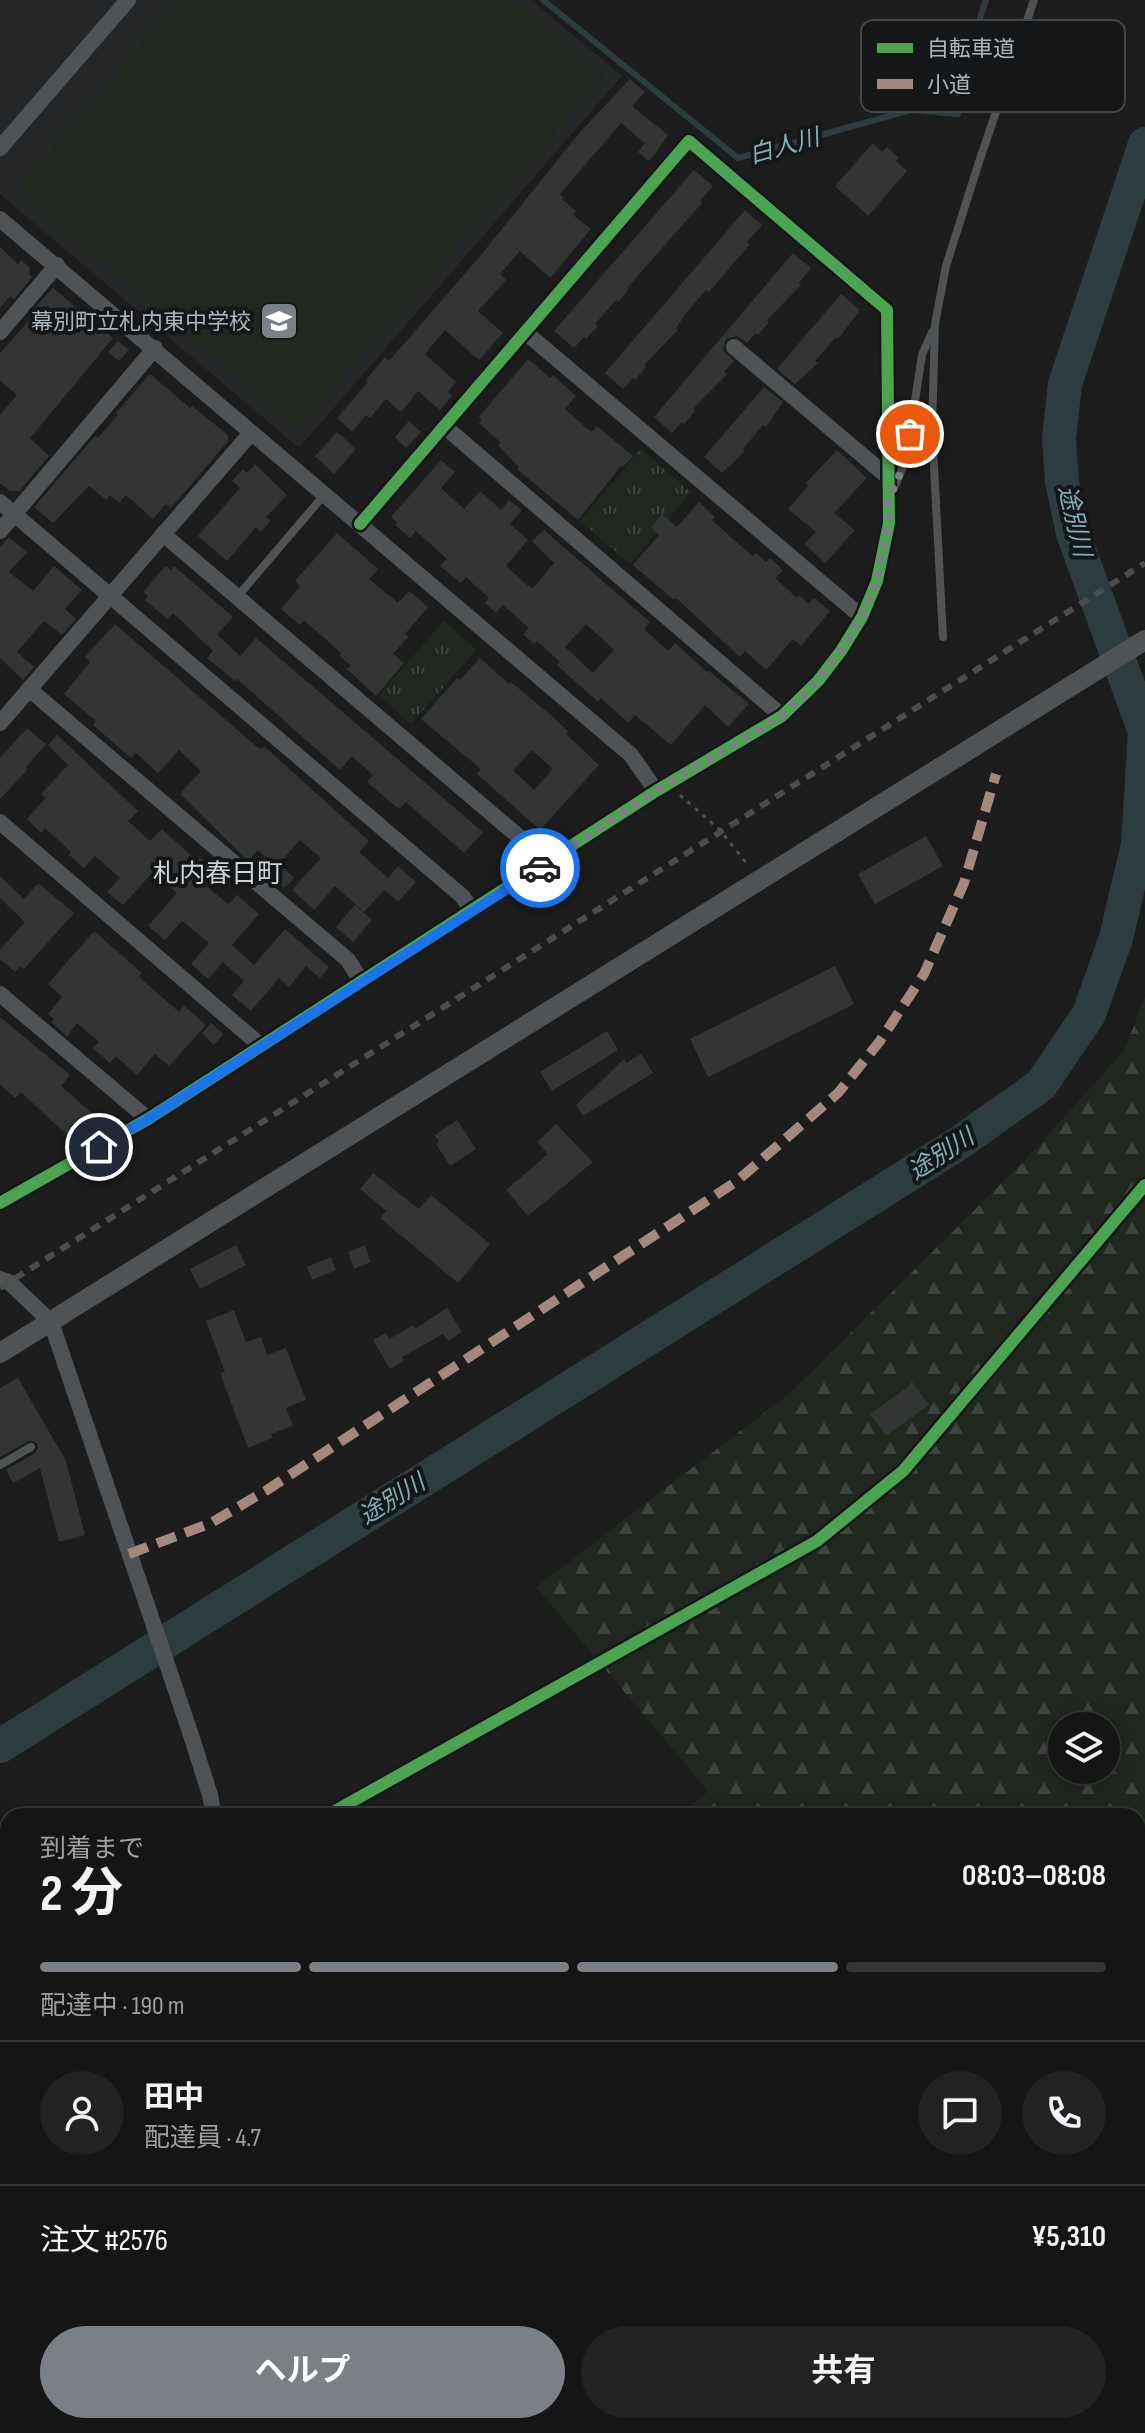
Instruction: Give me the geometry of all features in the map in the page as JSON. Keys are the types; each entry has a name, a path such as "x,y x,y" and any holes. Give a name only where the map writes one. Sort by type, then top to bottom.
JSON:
{"street":[{"path":"0,148 128,0"},
{"path":"1,1200 148,1119 663,788 782,716 818,681 862,617 877,581 889,523 887,310 689,141 360,524"},
{"path":"0,219 631,755 663,788"},
{"path":"0,332 57,265"},
{"path":"525,332 862,617"},
{"path":"734,347 888,477"},
{"path":"0,531 155,348"},
{"path":"444,426 782,716"},
{"path":"0,723 251,433"},
{"path":"0,502 462,896 472,910"},
{"path":"163,534 531,847 542,867"},
{"path":"0,1353 1145,640"},
{"path":"29,689 348,960 361,981"},
{"path":"0,822 260,1045"},
{"path":"0,994 148,1119"},
{"path":"340,1808 817,1541 903,1471 1145,1185"},
{"path":"0,1279 9,1282 51,1322 191,1735 212,1808"}],"lane":[{"path":"1027,20 1034,0"},
{"path":"888,501 906,460 922,355 935,324 951,251 997,112"},
{"path":"935,324 932,428 943,637"},
{"path":"237,597 319,501"},
{"path":"0,1465 31,1447"}],"path":[{"path":"663,788 721,831 748,866 751,884"}],"shaded area":[{"name":"幕別町立札内東中学校","path":"0,0 531,0 622,76 299,448 0,194"}],"green space":[{"name":"幕別町立札内東中学校","path":"178,0 512,0 604,76 297,429 17,190"},
{"path":"641,449 691,492 630,564 580,521"},
{"path":"444,621 476,650 411,724 379,695"},
{"path":"1145,997 1145,1808 689,1808 708,1791 536,1587 789,1394 1028,1157 1124,1051"}],"building":[{"path":"630,79 645,92 632,106 668,135 658,150 649,161 638,152 645,143 621,123 560,194 576,211 573,215 591,229 550,278 520,251 500,274 506,280 478,311 503,333 479,360 445,330 425,354 456,382 448,392 452,396 440,410 418,391 401,412 386,399 370,418 366,415 352,432 337,418 368,382 366,380 385,357 389,361 481,255 581,131"},
{"path":"873,143 882,152 887,147 907,171 868,216 835,186"},
{"path":"694,170 713,186 700,201 702,203 618,302 616,300 595,324 598,326 574,348 554,331"},
{"path":"745,210 762,225 747,242 750,244 709,292 706,290 687,312 676,328 678,330 644,365 646,367 635,380 633,378 623,389 605,373"},
{"path":"0,247 18,264 21,260 30,268 32,277 14,299 10,296 0,308"},
{"path":"793,253 811,268 799,283 801,285 767,320 769,322 758,335 756,333 747,343 737,336 726,339 723,350 734,361 724,372 727,374 693,409 695,411 684,424 682,422 672,433 654,417"},
{"path":"53,288 113,338 30,438 49,456 19,491 10,491 0,483 0,415 17,395 0,380 0,353"},
{"path":"841,294 860,310 838,339 836,337 815,361 818,363 795,384 777,369"},
{"path":"118,341 129,350 119,361 108,352"},
{"path":"528,359 550,378 553,375 576,396 565,409 591,432 597,426 633,456 621,466 578,520 517,469 519,467 498,445 500,442 479,423 482,420 479,417"},
{"path":"150,374 228,435 228,441 171,508 166,504 153,519 126,495 119,503 110,495 106,500 89,486 53,523 34,507 95,436 98,438"},
{"path":"764,387 783,402 766,427 763,425 743,449 745,451 722,473 704,457"},
{"path":"409,421 421,432 406,448 395,437"},
{"path":"337,432 356,449 334,474 315,456"},
{"path":"837,450 867,478 834,513 855,530 825,563 805,544 816,532 788,509 808,486 806,483"},
{"path":"441,460 455,472 441,488 464,509 480,491 501,510 509,500 522,510 510,524 528,540 506,566 527,585 533,588 554,563 532,541 544,530 650,622 644,629 668,651 675,643 749,704 728,727 705,705 671,745 635,715 628,723 601,698 598,702 557,665 560,662 537,641 534,644 523,634 529,628 503,605 496,613 485,603 489,598 466,577 461,583 440,566 447,559 416,531 410,538 395,525 397,522 391,517","holes":["586,624 614,650 593,673 565,647"]},
{"path":"255,464 287,495 266,517 271,520 261,532 256,527 227,561 198,536 240,488 232,481 243,469 247,473"},
{"path":"699,502 715,517 712,520 752,556 756,553 766,562 770,558 783,570 775,578 797,598 799,595 809,604 814,598 830,611 801,646 793,639 766,670 745,651 740,657 676,598 674,600 633,565 659,535 651,527 662,514 677,527"},
{"path":"337,533 378,569 369,579 398,603 409,591 428,607 393,654 404,663 376,696 347,669 351,666 339,655 341,653 304,620 300,625 281,609 300,586 295,581"},
{"path":"9,537 27,552 9,572 33,591 54,566 82,590 65,609 76,619 62,635 44,621 17,652 34,667 23,680 0,658 0,547"},
{"path":"166,566 171,570 174,566 233,617 217,634 240,656 256,638 483,832 464,853 406,802 399,809 367,782 373,775 352,756 340,770 237,679 235,681 207,658 213,651 173,613 167,619 145,600 148,596 143,592"},
{"path":"115,624 256,746 262,749 264,746 369,841 359,852 388,878 398,866 416,882 398,902 384,890 364,912 335,886 314,910 292,890 321,858 300,840 276,867 258,850 248,861 180,794 201,771 179,750 158,773 136,753 131,758 93,725 96,721 64,694 90,662 85,657"},
{"path":"480,658 552,716 599,765 540,830 477,774 481,769 421,719 457,678 460,680","holes":["532,750 553,769 534,790 513,770"]},
{"path":"27,728 46,744 0,799 0,758"},
{"path":"57,735 138,811 128,821 150,841 162,829 197,861 200,858 213,869 210,874 214,877 206,886 228,904 237,895 259,914 232,945 254,965 285,929 329,967 320,978 306,966 289,987 279,978 251,1011 232,995 244,981 223,962 208,979 191,964 209,943 182,921 165,940 148,926 177,893 153,872 123,905 107,892 120,878 95,856 84,868 45,828 41,833 27,819 46,798 41,794 68,765 48,745"},
{"path":"926,836 943,866 875,904 858,874"},
{"path":"282,866 294,878 284,888 272,878"},
{"path":"0,876 24,899 38,883 74,913 24,969 20,966 15,972 0,959 0,950 25,922 0,898"},
{"path":"355,905 372,920 353,942 336,927"},
{"path":"94,931 142,973 139,977 179,1012 184,1006 206,1025 169,1066 155,1054 137,1075 116,1056 110,1063 93,1048 99,1042 77,1023 67,1036 51,1022 54,1019 48,1014 62,997 48,984"},
{"path":"835,966 854,1004 708,1077 690,1039"},
{"path":"0,1017 70,1075 61,1086 94,1115 72,1140 21,1092 15,1098 0,1084"},
{"path":"211,1023 223,1034 214,1045 202,1033"},
{"path":"607,1031 618,1050 552,1091 540,1072"},
{"path":"641,1054 653,1073 583,1116 576,1105 624,1059 626,1063"},
{"path":"457,1120 476,1149 450,1166 436,1144 439,1142 435,1135"},
{"path":"556,1124 593,1162 528,1216 506,1190 548,1154 537,1142"},
{"path":"373,1173 419,1209 431,1195 490,1244 458,1283 380,1218 386,1211 360,1189"},
{"path":"236,1245 246,1265 200,1289 190,1269"},
{"path":"365,1245 371,1262 354,1269 348,1252"},
{"path":"331,1257 336,1270 312,1280 307,1267"},
{"path":"447,1308 462,1332 448,1341 443,1334 402,1357 404,1361 390,1369 373,1340 386,1333 389,1339 413,1325 415,1329"},
{"path":"234,1310 246,1342 261,1337 267,1355 286,1348 306,1400 286,1408 293,1426 271,1434 272,1438 248,1448 220,1373 225,1372 206,1321"},
{"path":"18,1378 66,1461 85,1535 59,1542 40,1468 13,1483 6,1470 35,1453 37,1443 30,1440 0,1457 0,1388"},
{"path":"913,1383 929,1405 886,1436 870,1414"}],"waterway":[{"name":"白人川","path":"543,0 738,158 904,112"},
{"name":"白人川","path":"980,20 986,0"},
{"name":"白人川","path":"934,112 959,112"},
{"name":"途別川","path":"0,1746 959,1143 1041,1085 1089,1014 1116,938 1138,844 1145,732 1073,533 1062,482 1059,438 1065,384 1145,144"}],"railway":[{"path":"0,1288 1145,563"}],"marked path":[{"path":"129,1554 211,1523 267,1490 737,1181 838,1093 880,1041 924,974 964,883 996,774"}],"cycle path":[{"path":"0,1203 148,1119 656,791 782,716 818,681 862,617 877,581 889,523 887,310 689,141 360,524"},
{"path":"340,1808 817,1541 903,1471 1145,1185"}],"way so far":[{"path":"540,868 656,791 782,716 818,681 862,617 877,581 889,523 888,501 906,460 910,434"}],"place":[{"name":"幕別町立札内東中学校","path":"279,321"}],"district":[{"name":"札内春日町","path":"218,873"}],"route":[{"path":"99,1147 148,1119 540,868"}]}
